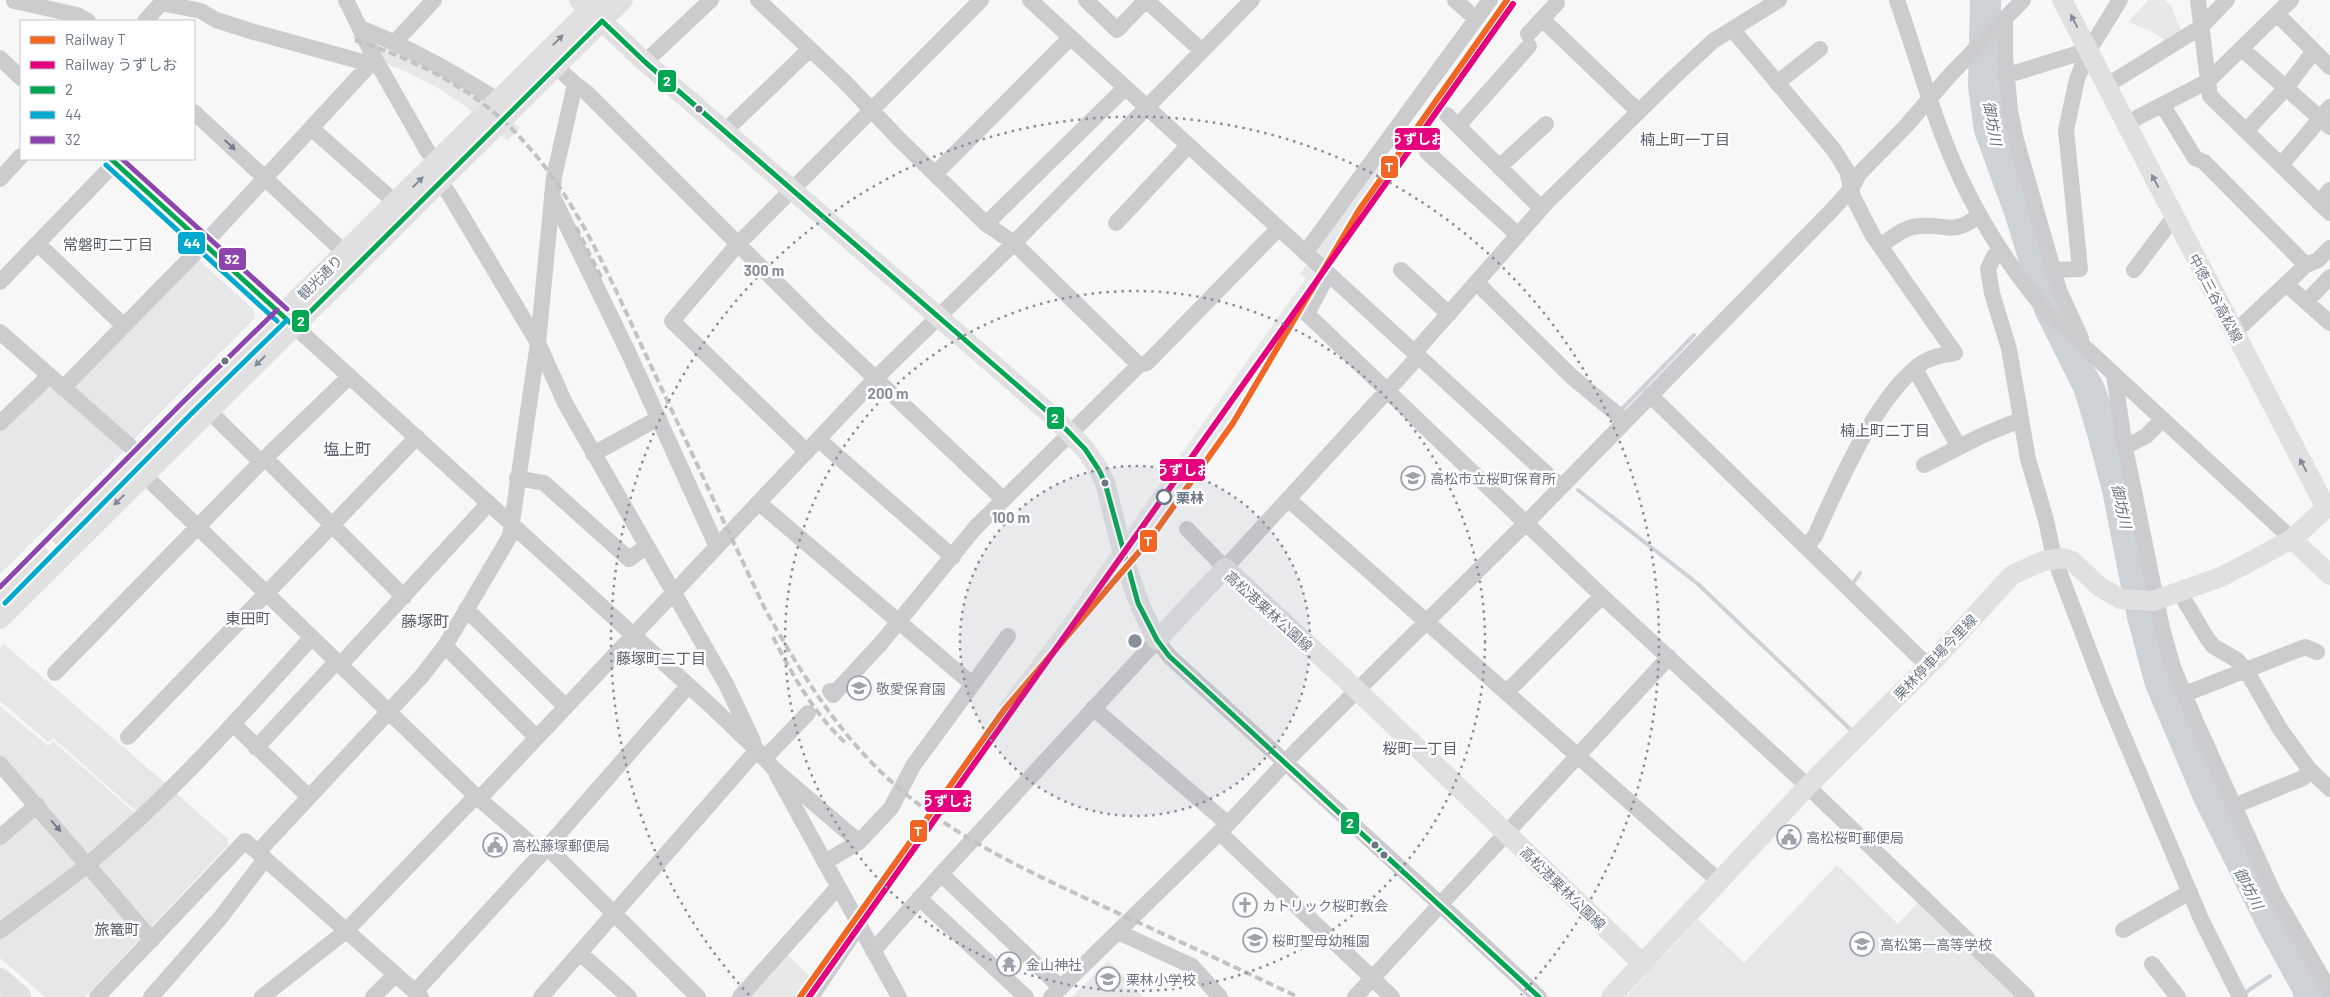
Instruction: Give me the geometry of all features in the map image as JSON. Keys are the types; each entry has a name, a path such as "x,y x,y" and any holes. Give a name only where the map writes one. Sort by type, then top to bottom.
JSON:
{"highway":[{"path":"0,980 20,997"}],"main road":[{"name":"観光通り","path":"0,598 143,466 209,411 288,321 345,252 396,203 439,172 499,101 592,8 623,0"},
{"name":"中徳三谷高松線","path":"2062,0 2234,333 2328,506 2292,539"},
{"name":"観光通り","path":"0,619 143,466 187,408 288,321 439,172 557,67 592,8"},
{"path":"592,8 645,62 1072,434 1090,456 1104,483 1131,583 1138,603 1157,640"},
{"path":"2054,558 2072,561 2100,587 2126,600 2155,601 2180,593 2221,577 2292,539 2330,575"},
{"name":"栗林停車場今里線","path":"1643,964 1807,787 1928,666 2012,575 2029,566 2054,558"},
{"name":"高松港栗林公園線","path":"1157,640 1225,568 1358,691 1643,964"},
{"path":"1611,997 1643,964"}],"street":[{"path":"346,0 360,28 372,62 428,152 449,194 538,343 564,404 728,689 765,759 825,862 872,951 899,997"},
{"path":"395,42 434,0"},
{"path":"645,62 711,0"},
{"path":"758,0 845,82 871,111 986,224 1014,243 1139,365"},
{"path":"953,557 813,446 672,321 738,244 981,0"},
{"path":"1030,0 1560,486"},
{"path":"1087,0 1117,30 1146,0 1202,52"},
{"path":"262,997 346,931 478,798 875,379 1014,243 1252,0"},
{"path":"1455,0 1475,18"},
{"path":"1305,253 1490,0"},
{"path":"1186,529 1225,568 1388,390 1541,208 1713,41 1777,0"},
{"path":"1897,0 1930,99 1960,178 2000,251 2021,281 2048,312 2114,375 2292,539"},
{"path":"941,874 1056,992 1223,828 1286,762 1526,523 1851,189 1859,174 2023,0"},
{"path":"2052,270 2080,269 2066,130 2077,79 2089,50 2120,0"},
{"path":"2198,0 2210,96 2281,165 2326,202"},
{"path":"2106,86 2201,27 2227,0"},
{"path":"2125,124 2208,81 2292,0"},
{"path":"14,1 77,15 86,20"},
{"path":"147,20 162,1 201,11 216,20 254,32 372,62"},
{"path":"1541,208 1452,121 1528,40 1542,19 1557,3"},
{"path":"2278,15 2330,67"},
{"path":"1542,19 1639,112"},
{"path":"2003,21 2006,76 2016,140 2052,270 2085,347"},
{"path":"360,28 395,42 450,71 499,101"},
{"path":"1732,29 1834,150 1847,170 1857,205 1880,246 1955,353 1931,358 1915,369 1891,396 1859,444 1815,536 1806,547"},
{"path":"936,174 1070,38"},
{"path":"725,131 810,49"},
{"path":"2242,49 2286,88 2327,118 2281,165"},
{"path":"1777,83 1820,50"},
{"path":"2006,76 2089,50"},
{"path":"2246,131 2286,88 2314,51"},
{"path":"0,58 20,77"},
{"path":"63,388 203,245 372,62"},
{"path":"557,67 587,93 875,379 1003,499"},
{"path":"151,997 221,917 261,856 309,797 421,677 445,646 510,536 538,343 552,195 575,84"},
{"path":"986,224 1125,88"},
{"path":"2163,106 2195,158 2204,162 2312,263 2330,272"},
{"path":"195,113 345,252"},
{"path":"1499,167 1546,124"},
{"path":"311,128 396,203"},
{"path":"1116,223 1188,146"},
{"path":"1427,152 1518,235"},
{"path":"0,179 20,157"},
{"path":"0,282 38,244 113,161 711,706 765,759 859,842"},
{"path":"552,195 659,418 717,547"},
{"path":"1880,246 1904,230 1919,226 1950,229 1961,228 1980,216"},
{"path":"2134,270 2174,217"},
{"path":"830,691 833,695 857,670 953,557 975,528 1003,499 1072,434 1139,365 1147,362 1278,229"},
{"path":"38,244 124,326"},
{"path":"2234,333 2330,248"},
{"path":"2000,251 1994,256 1988,269 1992,293 2009,349 2020,420 2054,558 2107,697 2190,892 2240,997"},
{"path":"1401,270 1450,314"},
{"path":"1328,274 1307,314 1602,596 1670,656 2027,997"},
{"path":"2306,302 2330,277"},
{"path":"1477,283 1572,376 1630,415"},
{"path":"2286,285 2330,323"},
{"path":"0,332 63,388 143,466 198,527 478,798 544,850 698,997"},
{"path":"1915,369 1959,447"},
{"path":"2114,375 2125,447 2155,601 2174,667 2274,894 2330,991"},
{"path":"0,423 49,376"},
{"path":"55,673 263,460 350,376"},
{"path":"1650,395 1928,666"},
{"path":"209,411 263,460 404,597"},
{"path":"593,454 659,418"},
{"path":"1924,466 1983,434 2020,420"},
{"path":"2125,447 2146,436 2162,420"},
{"path":"128,737 417,437"},
{"path":"517,478 544,483 629,559 646,547"},
{"path":"1289,500 1720,882"},
{"path":"256,748 404,597 489,503"},
{"path":"759,503 972,684"},
{"path":"2180,593 2213,646 2237,660 2246,670 2280,729 2309,769 2330,789"},
{"path":"1507,692 1602,596"},
{"path":"466,610 565,706"},
{"path":"825,862 859,842 891,808 913,766 1008,636"},
{"path":"0,930 88,864 179,781 234,725 312,637"},
{"path":"872,951 1157,640 1169,656 1441,905 1538,997"},
{"path":"445,646 536,737"},
{"path":"2185,694 2304,648 2317,652"},
{"path":"1355,997 1670,656"},
{"path":"97,997 245,840 418,994 688,686"},
{"path":"711,706 728,689"},
{"path":"1093,708 1223,828 1392,997"},
{"path":"541,997 614,915 808,713"},
{"path":"234,725 309,797"},
{"path":"0,764 152,940"},
{"path":"2234,806 2303,778 2309,769"},
{"path":"0,837 37,805"},
{"path":"740,997 838,887"},
{"path":"2124,930 2190,892"},
{"path":"919,898 1026,997"},
{"path":"811,997 859,925"},
{"path":"1120,930 1192,966 1220,997"},
{"path":"580,953 629,997"},
{"path":"2152,964 2178,997"},
{"path":"373,997 395,975"}],"shaded area":[{"path":"2148,0 2165,0 2171,6 2183,35 2170,43 2152,32 2128,22"},
{"path":"351,35 391,47 495,106 520,128 507,141 466,107 443,91 405,71 364,55"},
{"path":"1374,166 1389,176 1356,222 1266,376 1218,449 1149,546 1039,678 1013,714 999,705 1060,625 1306,278 1300,274"},
{"path":"199,260 253,309 255,318 133,440 73,388"},
{"path":"47,383 125,450 0,574 0,429"},
{"path":"4,644 165,783 138,813 53,738 48,742 0,701 0,648"},
{"path":"0,706 48,746 53,741 136,814 90,855 0,760"},
{"path":"177,794 228,839 228,845 151,927 94,868 172,795"},
{"path":"36,812 78,866 0,924 0,842"},
{"name":"高松第一高等学校","path":"1837,865 1898,924 1917,903 2018,997 1626,997 1698,919 1744,963"},
{"path":"89,872 142,937 85,997 45,997 0,958 0,937"},
{"path":"785,953 812,978 798,997 745,997"},
{"name":"栗林小学校","path":"1108,961 1143,997 1072,997"}],"water":[{"name":"御坊川","path":"1970,0 2001,0 2001,66 2082,346 2104,384 2112,407 2154,614 2325,997 2294,997 2195,804 2145,686 2127,618 2102,491 2074,392 2035,314 2005,217 1974,132 1968,87"}],"waterway":[{"path":"1622,409 1694,335"},
{"path":"1578,490 1698,584 1851,730"},
{"path":"1854,582 1860,573"},
{"path":"2243,994 2270,976"}],"railway":[{"path":"355,40 398,56 440,76 479,101 514,131 536,155 555,181 588,235 603,264 766,611 817,695 847,734 880,771 905,794 932,814 988,850 1018,866 1298,997"},
{"path":"576,227 602,279"},
{"path":"773,637 797,681 815,708 836,734 848,745"}],"rail line":[{"name":"T","path":"800,997 1004,710 1151,538 1233,423 1359,210 1507,0"},
{"name":"うずしお","path":"809,997 1513,4"}],"transit line":[{"name":"2","path":"112,160 295,327 602,21 645,62 1056,419 1085,449 1105,483 1138,603 1157,640 1169,656 1539,997"},
{"name":"32","path":"123,160 287,309"},
{"name":"44","path":"106,165 277,321"},
{"name":"32","path":"0,587 277,310"},
{"name":"44","path":"5,603 192,413 287,320"}],"place":[{"name":"高松市立桜町保育所","path":"1413,478"},
{"name":"栗林","path":"1164,497"},
{"name":"敬愛保育園","path":"859,688"},
{"name":"高松桜町郵便局","path":"1789,837"},
{"name":"高松藤塚郵便局","path":"495,845"},
{"name":"カトリック桜町教会","path":"1245,905"},
{"name":"桜町聖母幼稚園","path":"1255,940"},
{"name":"高松第一高等学校","path":"1862,944"},
{"name":"金山神社","path":"1009,964"},
{"name":"栗林小学校","path":"1108,979"}],"district":[{"name":"楠上町一丁目","path":"1685,139"},
{"name":"常磐町二丁目","path":"108,244"},
{"name":"楠上町二丁目","path":"1885,430"},
{"name":"塩上町","path":"347,448"},
{"name":"東田町","path":"248,618"},
{"name":"藤塚町","path":"425,620"},
{"name":"藤塚町二丁目","path":"661,658"},
{"name":"桜町一丁目","path":"1420,748"},
{"name":"旅篭町","path":"117,929"}]}
